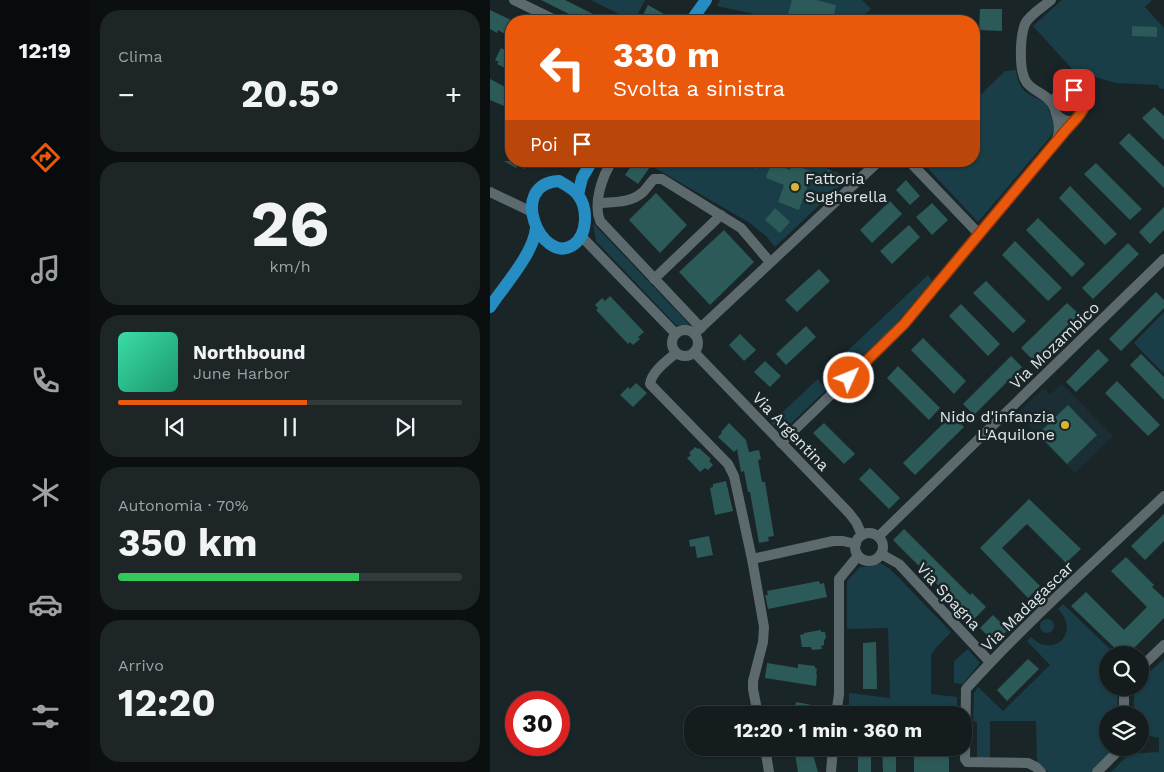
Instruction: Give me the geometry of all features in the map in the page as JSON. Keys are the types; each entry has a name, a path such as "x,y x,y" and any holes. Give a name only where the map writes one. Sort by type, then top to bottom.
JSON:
{"main road":[{"path":"695,15 706,0"},
{"path":"490,307 528,253 536,228 532,212 534,196 540,187 550,182 573,178 588,167"},
{"path":"578,195 580,182 588,167"},
{"path":"528,253 540,248 556,246 567,248 574,244 581,236 584,227 584,207 578,195 570,187 559,181"},
{"path":"536,228 544,239 556,246"}],"street":[{"path":"514,0 545,15"},
{"path":"1051,0 1026,22 1021,69 1022,77 1034,89 1050,100 1055,110 1060,129 1056,142"},
{"path":"781,443 904,324 1084,108 1081,95 1074,90 1060,92 1034,89"},
{"path":"1055,110 1055,99 1060,92"},
{"path":"1055,110 1067,120 1076,118"},
{"path":"608,167 602,177 599,203 600,221 654,279 697,331 697,345 694,352 685,356 676,353 672,343 676,334 683,331 697,331 873,167"},
{"path":"915,167 979,234"},
{"path":"599,203 631,199 642,193 657,178 662,179 741,228 770,262"},
{"path":"490,192 532,212"},
{"path":"510,201 522,201 534,196"},
{"path":"654,279 721,215"},
{"path":"581,236 676,334"},
{"name":"Via Mozambico","path":"879,536 1164,259"},
{"name":"Via Argentina","path":"694,352 849,514 856,522 862,535"},
{"path":"676,353 653,376 650,384 731,469 752,559 764,627 763,642 753,680 756,706"},
{"name":"Via Madagascar","path":"1041,772 1028,763 967,762 966,689 990,662 1164,496"},
{"path":"837,706 839,694 839,579 858,556 856,544 862,535 871,533 879,536 883,543 882,554 879,558 870,561 858,556"},
{"path":"752,559 833,541 856,544"},
{"name":"Via Spagna","path":"882,554 898,564 990,662"},
{"path":"1149,659 1164,645"},
{"path":"766,756 769,772"},
{"path":"831,772 832,756"},
{"path":"1097,772 1114,756"}],"shaded area":[{"path":"591,0 645,0 637,15 621,15"},
{"path":"720,0 862,0 871,9 864,15 760,15 717,6"},
{"path":"1062,0 1152,0 1145,7 1164,28 1164,89 1159,88 1158,85 1116,83 1074,71 1033,26"},
{"path":"1016,70 1017,78 1022,88 1030,95 1047,104 1055,128 1051,136 978,222 927,167 980,167 980,95 1005,71"},
{"path":"825,167 848,178 775,247 766,236 750,223 655,168"},
{"path":"593,223 689,324 687,326 676,325 596,241"},
{"path":"928,275 932,281 893,327 835,382 831,381 824,373"},
{"path":"1164,312 1164,374 1134,343"},
{"path":"818,379 826,390 781,433 771,423"},
{"name":"Nido d'infanzia L'Aquilone","path":"1062,384 1113,436 1075,473 1017,414 1044,388 1050,395"},
{"path":"880,563 890,569 951,632 931,655 931,694 957,697 957,706 849,706 849,693 890,698 888,628 847,629 847,581 860,567 873,566"},
{"path":"1063,604 1107,646 1099,646 1099,696 1117,696 1118,706 1099,706 1099,756 1109,756 1093,772 1048,772 1037,761 1036,721 990,721 990,759 977,759 977,722 973,721 974,693 978,687 1003,711 1050,665 1027,641 1031,637 1040,643 1048,645 1056,644 1062,640 1066,634 1067,626 1064,617 1058,609"},
{"path":"1044,619 1050,619 1054,626 1050,633 1044,633 1040,629 1040,623"},
{"path":"968,649 980,663 963,684 954,683 954,661"},
{"path":"1164,659 1164,772 1111,772 1127,756 1149,756 1149,753 1159,752 1159,738 1149,736 1149,706 1134,706 1134,696 1149,696 1149,672"}],"building":[{"path":"541,0 565,0 595,15 571,15"},
{"path":"792,0 816,0 836,5 834,15 788,14"},
{"path":"648,5 664,14 663,15 643,15"},
{"path":"980,9 1002,9 1002,31 980,30"},
{"path":"490,10 505,17 505,34 498,30 497,33 490,29"},
{"path":"1132,26 1157,27 1157,37 1132,36"},
{"path":"501,48 505,50 505,68 497,64 499,62 495,60"},
{"path":"490,79 505,87 505,106 490,100"},
{"path":"1154,107 1164,116 1164,140 1142,118"},
{"path":"1129,133 1164,167 1164,188 1119,143"},
{"path":"1096,163 1142,209 1130,220 1084,174"},
{"path":"631,167 650,167 638,184 625,175"},
{"name":"Fattoria Sugherella","path":"770,167 782,167 790,170 791,167 800,167 813,172 799,210 778,202 784,185 766,178"},
{"path":"828,170 844,177 842,184 826,177"},
{"path":"906,180 920,196 910,205 896,190"},
{"path":"1070,186 1117,234 1105,245 1059,198"},
{"path":"656,193 687,225 660,253 629,220"},
{"path":"890,201 902,214 872,243 860,230"},
{"path":"932,203 948,220 932,235 916,217"},
{"path":"1164,207 1164,230 1150,244 1139,232"},
{"path":"775,208 790,222 780,233 765,220"},
{"path":"1038,218 1085,264 1072,277 1026,230"},
{"path":"909,225 920,237 892,264 880,251"},
{"path":"724,230 754,262 710,305 679,272"},
{"path":"1015,241 1062,288 1048,301 1002,255"},
{"path":"1128,243 1139,254 1093,299 1082,288"},
{"path":"819,269 830,281 797,312 785,300"},
{"path":"986,281 1026,321 1013,333 973,293"},
{"path":"1156,292 1164,300 1164,308 1121,351 1109,339"},
{"path":"610,296 644,332 633,345 630,342 628,344 596,310 598,308 595,305 602,298 605,301"},
{"path":"1067,303 1079,314 1033,360 1021,348"},
{"path":"961,304 1000,344 988,356 949,316"},
{"path":"806,326 816,337 786,365 776,354"},
{"path":"740,334 756,350 744,361 729,345"},
{"path":"923,338 966,381 954,394 911,350"},
{"path":"1098,349 1109,360 1076,392 1066,382"},
{"path":"1141,354 1164,377 1164,400 1130,365"},
{"path":"1011,356 1022,367 974,415 963,404"},
{"path":"765,361 781,376 770,387 754,372"},
{"path":"898,366 940,408 929,420 887,378"},
{"path":"1117,381 1160,425 1148,436 1105,393"},
{"path":"636,383 647,393 633,407 620,395 628,387 630,389"},
{"path":"1068,405 1097,435 1067,464 1038,434"},
{"path":"952,415 964,427 915,475 903,463"},
{"path":"729,423 746,440 749,452 759,450 761,459 758,460 762,482 765,482 774,536 768,537 769,541 759,543 750,492 748,492 744,471 741,472 737,449 734,452 718,437"},
{"path":"824,423 855,454 844,464 813,433"},
{"path":"695,447 699,448 711,459 709,461 713,465 708,470 705,468 700,472 687,458"},
{"path":"870,468 900,498 889,509 859,479"},
{"path":"726,481 733,511 715,515 710,488 713,487 713,484"},
{"path":"1029,499 1081,549 1066,563 1027,524 1002,548 1040,586 1028,598 980,548"},
{"path":"1164,514 1164,541 1145,560 1131,546"},
{"path":"904,529 970,595 972,593 986,607 973,620 893,540"},
{"path":"709,536 713,555 697,558 695,546 690,547 689,540"},
{"path":"1126,557 1154,585 1152,587 1164,598 1164,618 1136,646 1113,646 1071,606 1086,592 1124,630 1147,607 1111,571"},
{"path":"819,581 820,584 824,583 827,597 768,609 765,595 768,595 767,591"},
{"path":"993,615 1008,630 995,643 980,628"},
{"path":"821,630 821,632 825,632 826,637 824,645 821,646 822,649 812,650 811,647 802,647 800,635"},
{"path":"876,642 877,689 863,689 863,643"},
{"path":"1028,659 1039,669 1007,701 997,690"},
{"path":"767,663 798,668 798,664 815,666 817,669 816,686 765,678"},
{"path":"796,702 817,706 795,706"},
{"path":"795,756 813,756 818,772 798,772"},
{"path":"858,756 871,756 871,772 858,772"},
{"path":"882,756 896,756 896,772 883,772"},
{"path":"914,756 949,756 949,772 914,772"}],"place":[{"name":"Fattoria Sugherella","path":"795,187"},
{"name":"Nido d'infanzia L'Aquilone","path":"1065,425"}],"route":[{"path":"849,378 904,324 1066,130 1080,116 1084,108 1083,99 1074,90"}]}
